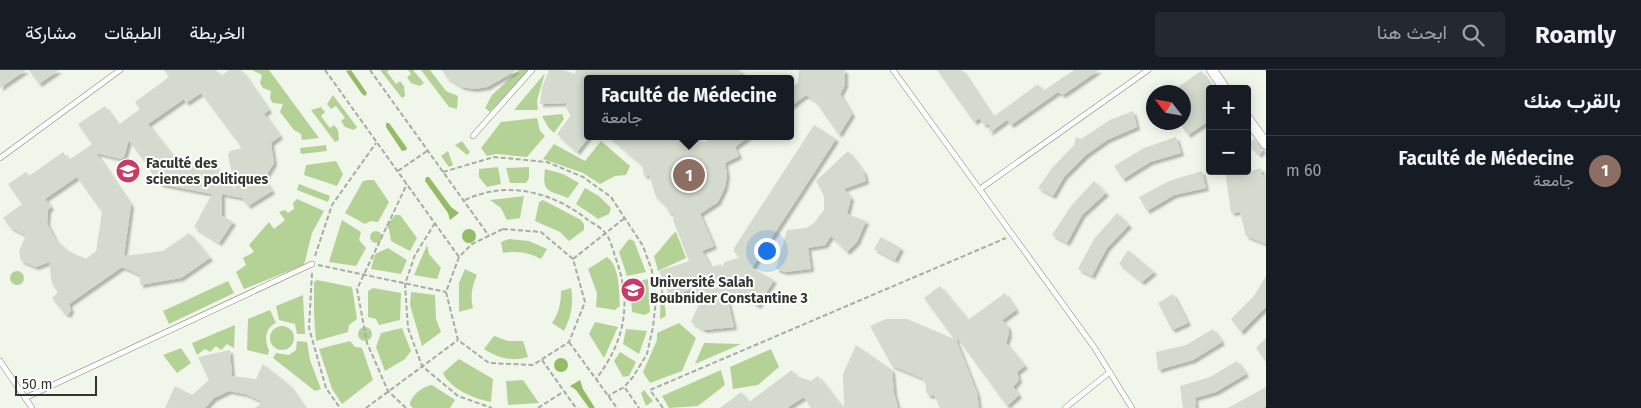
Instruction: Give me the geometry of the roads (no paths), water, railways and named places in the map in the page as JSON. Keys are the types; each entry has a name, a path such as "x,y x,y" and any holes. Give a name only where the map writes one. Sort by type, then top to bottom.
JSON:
{"street":[{"path":"1212,70 1222,85"},
{"path":"1251,123 1266,144"}],"lane":[{"path":"0,158 120,70"},
{"path":"473,136 532,70"},
{"path":"894,70 1110,372 1132,408"},
{"path":"980,190 1148,70"},
{"path":"25,398 312,264"},
{"path":"0,361 32,408"},
{"path":"1065,408 1110,372"}],"place":[{"name":"Faculté des sciences politiques","path":"128,171"},
{"name":"Faculté de Médecine","path":"689,175"},
{"name":"Université Salah Boubnider Constantine 3","path":"633,290"}]}
